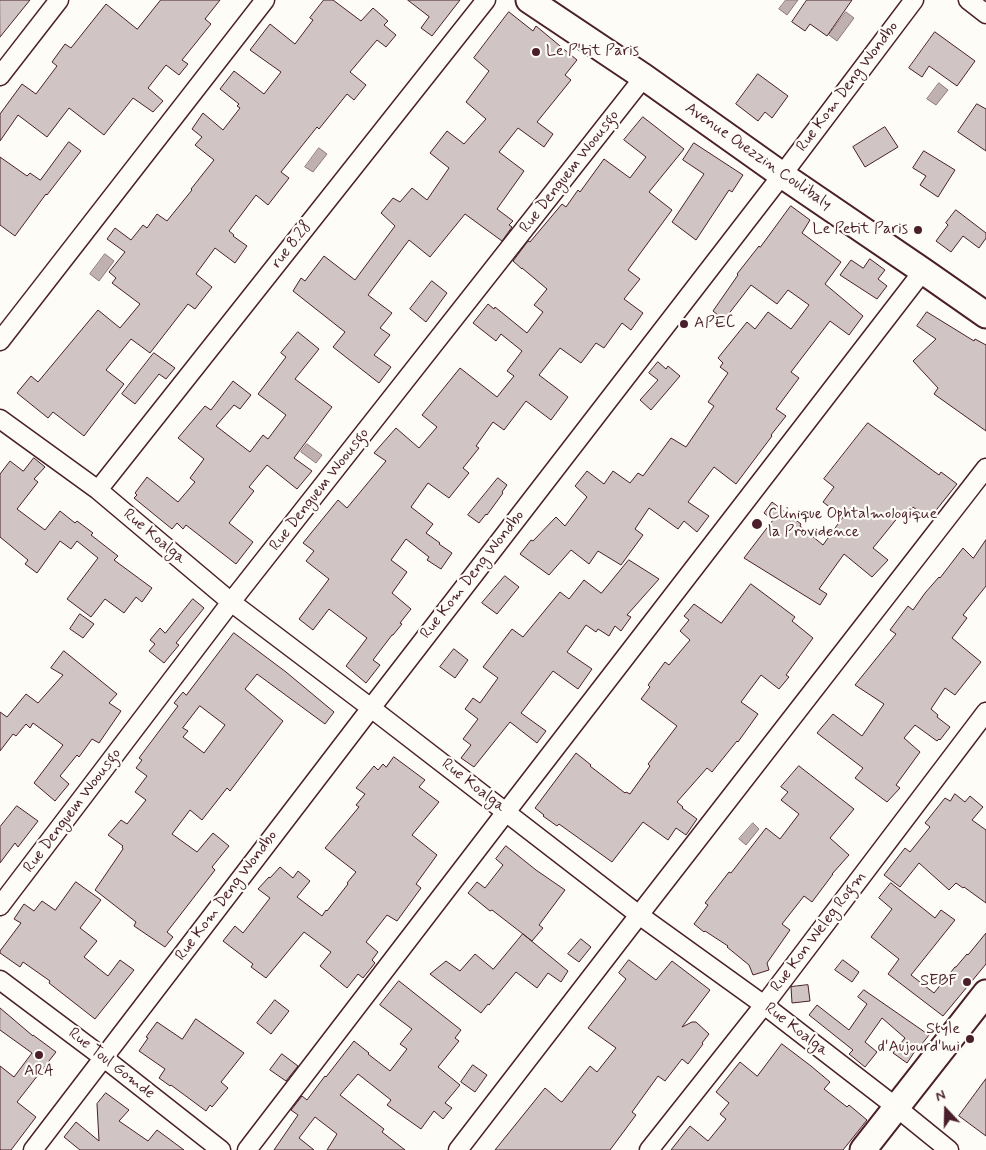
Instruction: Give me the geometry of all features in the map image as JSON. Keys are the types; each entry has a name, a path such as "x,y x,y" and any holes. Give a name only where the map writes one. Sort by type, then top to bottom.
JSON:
{"main road":[{"name":"Avenue Ouezzin Coulibaly","path":"529,0 986,316"},
{"path":"863,1150 986,993"}],"street":[{"path":"0,76 59,0"},
{"path":"0,341 265,0"},
{"name":"rue 8.28","path":"98,490 486,0"},
{"name":"Rue Kom Deng Wondbo","path":"33,1150 782,175 914,0"},
{"path":"968,0 986,14"},
{"name":"Rue Denguem Woousgo","path":"0,906 231,602 644,78"},
{"path":"247,1150 923,271"},
{"name":"Rue Koalga","path":"0,419 98,490 231,602 639,915 764,1005 949,1150"},
{"path":"458,1150 986,468"},
{"name":"Rue Kon Weleg Rogm","path":"649,1150 764,1005 986,712"},
{"name":"Rue Toul Gomde","path":"0,980 104,1058 221,1150"}],"shaded area":[{"path":"786,0 798,0 787,15 779,9"},
{"path":"846,12 854,18 837,41 829,35"},
{"path":"939,83 948,90 936,105 927,99"},
{"path":"319,148 327,154 313,172 305,167"},
{"path":"105,254 114,261 99,281 90,274"},
{"path":"307,444 322,455 316,463 301,452"},
{"path":"753,823 759,829 746,845 739,839"}],"building":[{"path":"0,0 30,0 0,37"},
{"path":"161,0 220,0 205,19 211,24 182,60 188,64 179,75 166,65 148,88 163,101 153,112 133,98 104,135 69,108 47,137 18,115 0,141 0,114 22,84 36,94 57,66 52,62 65,44 71,48 106,4 137,29"},
{"path":"324,0 333,0 361,21 373,8 388,21 384,25 396,35 386,47 377,40 350,72 366,85 354,100 347,94 319,129 317,127 281,172 289,178 268,205 256,195 229,231 247,246 235,263 215,248 196,274 212,287 195,309 188,304 150,353 131,339 106,370 124,384 84,436 53,412 48,418 17,393 31,376 38,382 98,310 120,328 140,304 112,283 116,278 109,272 125,252 107,239 115,228 131,240 143,225 147,228 157,214 167,221 214,160 195,145 202,137 192,129 203,113 223,130 240,108 237,106 239,104 220,89 234,71 264,94 281,72 250,50 270,24 295,44 313,20 310,18"},
{"path":"408,0 460,0 432,36 421,28 429,17"},
{"path":"807,0 852,0 827,36 810,24 805,31 792,22"},
{"path":"509,12 533,31 536,26 577,60 565,75 571,80 537,122 553,134 544,147 518,128 499,152 524,171 497,209 513,221 509,225 512,227 502,241 465,214 430,257 409,240 368,295 392,313 380,328 390,335 374,355 391,367 379,383 333,347 345,332 293,291 301,278 305,281 324,256 355,280 395,226 381,213 393,198 400,202 412,188 427,200 449,168 430,153 447,131 464,144 486,119 466,102 489,71 474,58"},
{"path":"935,32 975,61 957,86 929,66 922,77 909,68"},
{"path":"758,74 788,96 772,118 765,112 758,121 736,104"},
{"path":"977,104 986,109 986,151 958,132"},
{"path":"643,117 684,149 649,192 672,210 628,270 640,279 624,299 643,313 631,330 622,323 604,348 596,343 581,363 560,348 539,375 568,397 551,420 526,401 504,430 493,422 476,446 479,448 463,468 469,473 449,498 428,483 411,507 433,524 426,533 452,553 441,569 427,560 429,557 406,539 391,560 407,572 392,593 411,609 400,623 402,624 373,660 380,665 366,683 346,666 367,638 329,609 313,630 299,619 329,579 306,561 314,551 303,543 338,500 347,508 386,461 374,453 396,428 419,448 437,427 422,415 460,368 497,397 514,376 507,371 522,351 501,334 496,341 473,323 488,304 494,309 495,307 527,333 543,312 534,305 547,289 513,261 528,241 530,242 562,204 566,207 578,190 580,192 604,159 630,178 646,157 624,140"},
{"path":"885,127 898,147 865,167 853,147"},
{"path":"69,142 81,151 15,236 0,225 0,157 27,176 30,173 40,180"},
{"path":"694,143 743,175 732,192 729,190 696,240 672,222 704,174 683,160"},
{"path":"924,151 955,170 938,197 920,185 926,176 913,168"},
{"path":"791,206 810,220 802,233 841,262 825,284 863,316 849,335 830,321 791,372 799,378 776,409 786,416 736,484 714,467 688,502 709,516 697,532 684,521 678,529 649,508 635,529 643,535 621,565 598,551 589,564 571,550 549,575 520,554 531,540 533,541 556,517 565,526 587,497 575,486 587,471 604,484 613,471 630,483 638,473 643,476 671,438 686,447 714,406 708,402 728,373 720,367 723,363 718,358 747,322 755,329 768,312 791,329 809,305 788,290 777,304 751,285 724,320 713,311 737,274"},
{"path":"956,210 986,233 986,238 979,248 963,236 951,252 936,241"},
{"path":"870,259 885,270 878,279 887,286 877,299 840,275 851,260 863,268"},
{"path":"432,281 447,293 426,322 410,309"},
{"path":"927,312 974,341 975,339 986,345 986,431 934,394 938,388 913,361 936,339 917,326"},
{"path":"298,332 319,349 295,379 332,407 294,458 312,471 297,489 267,465 249,487 254,491 229,523 253,542 236,564 186,525 183,529 177,523 172,529 134,498 137,495 135,493 147,477 178,502 195,482 190,478 204,459 178,438 205,406 211,410 233,381 251,395 240,409 234,405 216,426 250,452 263,435 268,439 286,415 258,394 286,357 281,353"},
{"path":"154,353 175,368 166,379 159,374 135,404 122,394"},
{"path":"658,362 666,369 668,366 680,376 651,410 640,400 658,380 649,373"},
{"path":"868,423 939,475 941,472 957,484 929,519 913,507 904,520 899,516 873,548 888,560 872,577 844,554 819,589 827,594 820,605 744,558 773,520 764,513 772,502 801,524 800,526 823,545 843,517 823,502 834,487 824,479"},
{"path":"34,458 45,467 34,479 38,482 17,509 45,530 60,511 75,523 77,521 93,533 91,535 118,556 114,560 152,588 142,602 136,597 124,613 105,599 91,617 67,599 98,558 77,541 71,549 60,541 37,573 25,564 28,560 0,537 0,474 10,461 23,471"},
{"path":"498,478 507,485 487,515 479,523 468,515"},
{"path":"986,540 986,586 963,615 967,618 952,638 981,662 955,695 945,688 931,709 938,715 937,717 950,727 940,740 937,741 915,725 904,738 920,752 896,785 900,788 887,802 855,778 863,768 817,733 833,714 862,736 884,704 855,685 896,634 890,630 908,606 913,610 963,548 973,558"},
{"path":"629,560 659,579 627,615 631,617 621,631 615,626 609,636 598,629 596,632 586,625 567,652 592,669 578,689 553,671 521,713 546,731 537,743 510,722 474,767 461,758 471,745 463,739 478,719 465,709 473,698 480,703 498,678 483,667 512,629 523,637 560,592 569,599 584,580 601,593"},
{"path":"505,576 519,587 497,614 482,603"},
{"path":"751,584 795,617 792,621 813,638 786,675 789,677 779,689 761,675 741,702 758,714 738,742 712,772 707,768 677,802 697,819 686,835 676,828 668,840 643,822 612,862 559,824 557,826 543,816 535,808 576,753 625,793 630,794 650,766 648,764 677,726 641,699 650,687 648,685 665,662 669,665 690,640 680,631 689,620 684,616 694,604 721,623"},
{"path":"193,599 204,608 176,643 179,645 164,663 149,651 155,644 150,640 160,628 165,633"},
{"path":"80,614 94,624 83,638 70,629"},
{"path":"234,633 286,672 334,712 325,724 257,674 245,689 283,721 230,791 227,788 202,820 190,810 172,834 197,852 213,833 229,846 212,867 215,870 167,932 173,937 165,947 134,926 136,922 95,890 123,849 123,846 108,835 121,820 127,824 146,800 135,792 147,776 136,768 142,760 139,758 178,706 174,703 183,692 186,695","holes":["200,706 225,725 204,753 183,737 188,731 183,728"]},
{"path":"454,649 468,660 455,678 440,667"},
{"path":"64,651 117,694 109,703 121,711 99,743 92,739 79,757 77,755 60,776 69,784 55,801 34,783 63,745 33,723 30,728 26,724 16,736 13,734 0,751 0,712 7,717 26,694 38,703 63,675 51,668"},
{"path":"394,757 425,780 419,787 439,802 412,835 437,855 416,884 421,888 397,921 387,915 366,942 378,952 372,960 375,963 363,978 358,974 347,988 320,966 331,952 304,932 266,978 251,967 253,964 223,941 235,926 243,933 270,898 258,889 280,867 293,878 298,871 310,881 297,897 322,916 327,911 356,872 325,848 359,807 356,805 365,794 356,788 374,766 378,770 383,764 386,767"},
{"path":"799,766 854,809 830,838 849,855 832,874 812,902 804,896 782,924 790,930 767,963 769,970 753,975 749,965 728,946 694,924 708,905 705,903 766,828 780,839 799,814 781,800 788,792 781,787"},
{"path":"955,794 965,802 970,796 983,807 972,820 986,830 986,903 956,883 949,890 919,863 900,887 884,875 905,848 910,852 930,827 925,823 945,798 950,801"},
{"path":"17,806 38,821 18,847 15,843 0,863 0,827"},
{"path":"506,846 565,890 539,925 543,928 532,941 468,893 477,882 485,888 503,865 496,859"},
{"path":"76,882 101,900 80,928 97,941 84,957 108,976 120,960 134,970 95,1019 49,983 50,981 23,962 20,967 0,953 21,923 14,919 24,904 34,911 42,901 55,910"},
{"path":"891,883 935,918 941,910 955,920 911,975 934,993 986,933 986,964 943,1016 888,974 899,959 871,937 892,909 879,898"},
{"path":"523,934 568,971 561,982 548,973 537,988 516,972 481,1013 430,974 446,961 460,971 475,954 493,969"},
{"path":"581,939 591,947 579,962 568,954"},
{"path":"629,960 656,980 672,961 710,990 682,1027 696,1022 709,1034 703,1044 688,1064 682,1059 665,1081 658,1076 632,1112 636,1115 610,1150 495,1150 545,1088 562,1102 590,1066 597,1072 616,1048 588,1028 626,979 619,973"},
{"path":"843,960 859,972 852,982 835,970"},
{"path":"399,981 461,1030 455,1038 459,1041 438,1067 460,1085 445,1103 452,1108 443,1119 434,1111 421,1129 387,1105 391,1100 358,1074 340,1095 384,1129 382,1132 405,1150 327,1150 337,1134 315,1117 299,1138 314,1150 274,1150 298,1115 291,1110 302,1096 307,1100 354,1041 390,1071 407,1049 400,1044 412,1029 380,1005"},
{"path":"808,985 810,1001 792,1003 791,987"},
{"path":"864,990 929,1035 907,1063 893,1053 905,1038 882,1018 865,1042 877,1052 865,1067 849,1054 853,1050 809,1015 817,1005 849,1030 867,1004 858,997"},
{"path":"275,1000 289,1011 271,1034 257,1023"},
{"path":"0,1008 33,1036 56,1052 17,1102 36,1117 11,1150 0,1150 0,1066 14,1077 32,1053 0,1030"},
{"path":"196,1019 244,1053 221,1082 228,1088 212,1107 210,1105 206,1111 159,1078 165,1069 139,1051 157,1022 182,1039"},
{"path":"782,1044 830,1082 824,1089 847,1107 849,1105 867,1120 843,1150 671,1150 690,1126 708,1141 726,1119 720,1114 729,1103 716,1092 740,1062 757,1076"},
{"path":"282,1054 298,1066 286,1081 270,1070"},
{"path":"473,1065 487,1075 475,1092 461,1082"},
{"path":"986,1079 986,1136 959,1116"},
{"path":"106,1093 129,1110 119,1121 148,1141 157,1130 184,1150 80,1150 64,1137 76,1122 99,1141 97,1104"}],"place":[{"name":"Le P'tit Paris","path":"536,52"},
{"name":"Le Petit Paris","path":"918,230"},
{"name":"APEC","path":"684,324"},
{"name":"Clinique Ophtalmologique la Providence","path":"757,524"},
{"name":"SEBF","path":"967,982"},
{"name":"Style d'Aujourd'hui","path":"970,1039"},
{"name":"ARA","path":"39,1055"}]}
